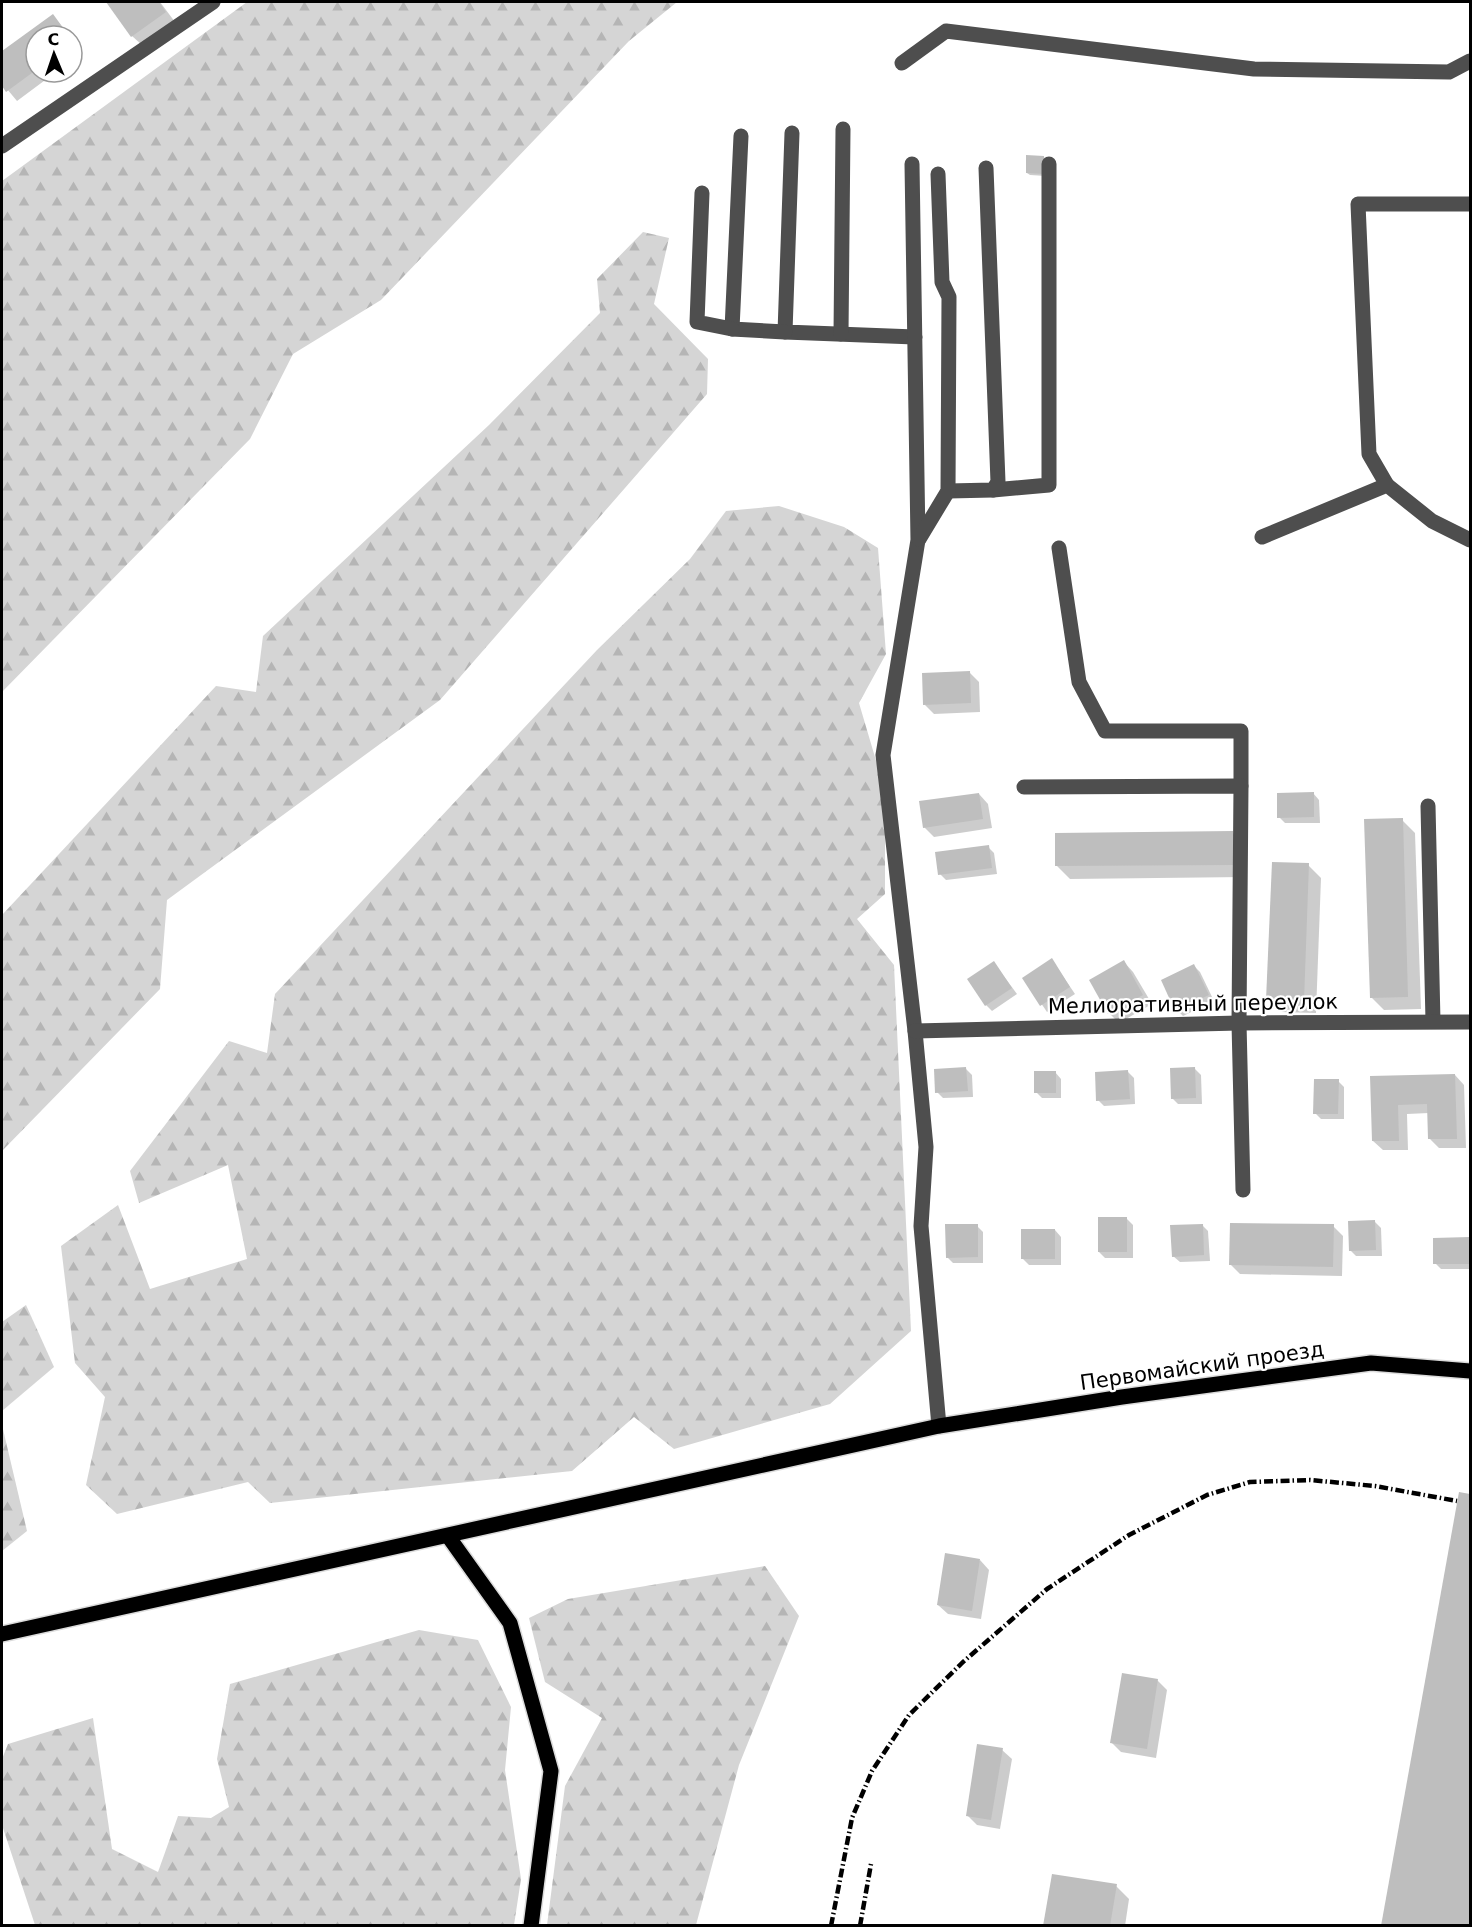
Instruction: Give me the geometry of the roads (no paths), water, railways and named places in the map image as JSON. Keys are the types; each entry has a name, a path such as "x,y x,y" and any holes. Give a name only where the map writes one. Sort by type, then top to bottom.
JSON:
{"main road":[{"name":"Первомайский проезд","path":"2,1634 939,1426 1122,1397 1371,1363 1470,1371"},
{"path":"448,1536 510,1623 550,1771 531,1926"}],"street":[{"path":"2,146 213,2"},
{"path":"902,63 946,31 1254,69 1449,72 1470,61"},
{"path":"841,334 843,129"},
{"path":"785,332 792,134"},
{"path":"732,329 741,136"},
{"path":"912,164 918,540 883,755 926,1148 921,1226 939,1426"},
{"path":"948,491 1049,485 1049,164"},
{"path":"986,168 998,482 993,490"},
{"path":"918,540 948,491 949,297 942,282 938,174"},
{"path":"702,193 697,322 732,329 915,337"},
{"path":"1470,204 1358,204 1369,454 1387,485 1432,521 1470,540"},
{"path":"1262,537 1387,485"},
{"path":"1059,548 1079,682 1104,731 1241,731 1239,1023 1243,1190"},
{"path":"1024,787 1241,786"},
{"path":"1428,806 1433,1021"},
{"name":"Мелиоративный переулок","path":"915,1031 1239,1023 1470,1022"}],"railway":[{"path":"831,1926 852,1818 872,1771 909,1715 963,1662 1047,1589 1129,1535 1207,1495 1250,1482 1310,1480 1375,1486 1457,1501"},
{"path":"860,1926 871,1864"}]}
